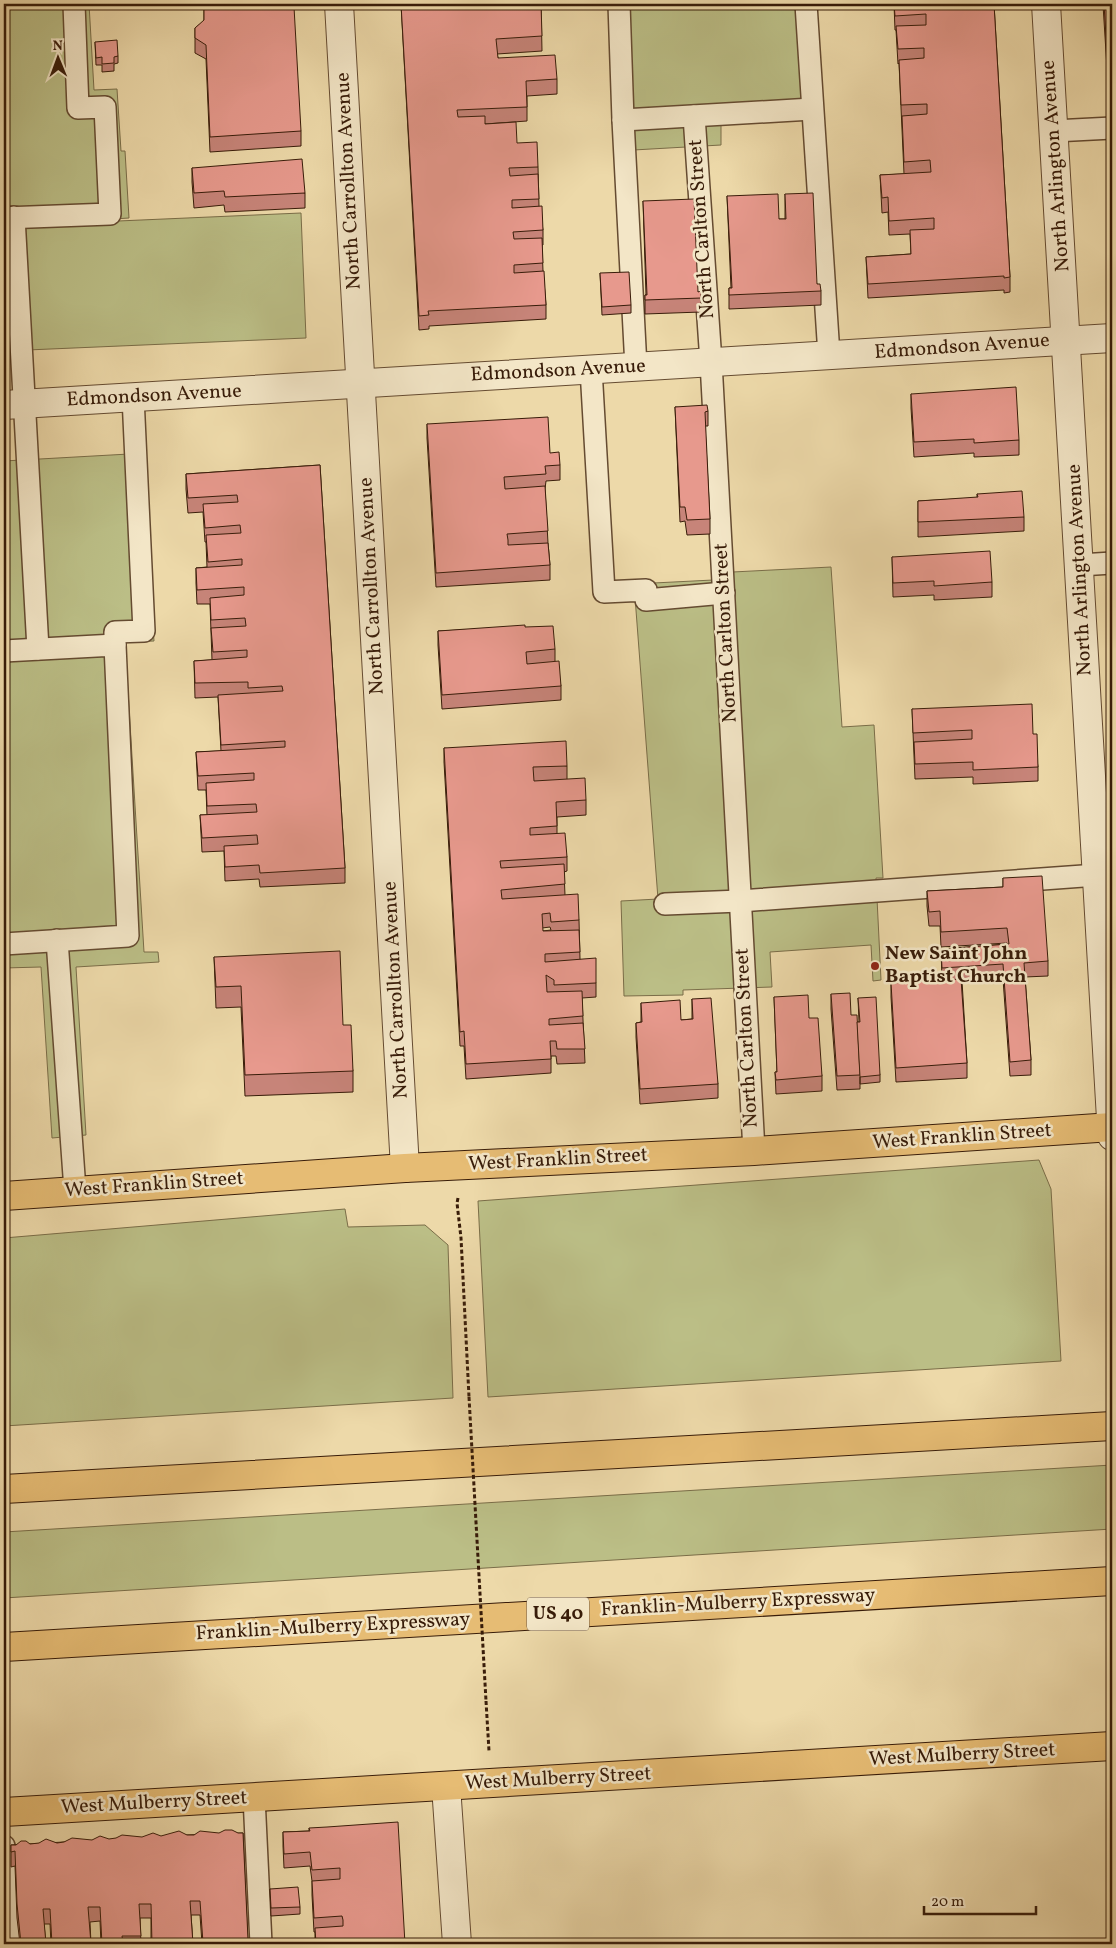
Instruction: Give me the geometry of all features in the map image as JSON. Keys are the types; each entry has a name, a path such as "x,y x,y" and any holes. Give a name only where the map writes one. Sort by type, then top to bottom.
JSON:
{"main road":[{"name":"West Franklin Street","path":"4,1196 405,1168 754,1151 1112,1127"},
{"path":"4,1489 1112,1426"},
{"name":"Franklin-Mulberry Expressway","path":"4,1647 1112,1581"},
{"name":"West Mulberry Street","path":"4,1812 1112,1746"}],"street":[{"name":"North Carrollton Avenue","path":"339,4 405,1168"},
{"name":"North Arlington Avenue","path":"1046,4 1080,565 1101,754 1098,875 1108,969 1112,1136"},
{"name":"Edmondson Avenue","path":"14,404 1112,338"},
{"path":"446,1786 457,1944"}],"lane":[{"path":"38,649 14,404 9,217 110,214 105,107 78,108 74,4"},
{"path":"619,4 636,366"},
{"path":"806,4 829,355"},
{"path":"623,120 812,109"},
{"name":"North Carlton Street","path":"694,116 711,362 754,1151"},
{"path":"1054,132 1112,128"},
{"path":"591,369 604,592 646,590 646,600 724,593"},
{"path":"4,944 128,936 115,632 144,631 133,397"},
{"path":"1080,565 1112,563"},
{"path":"4,651 115,645"},
{"path":"665,904 740,901 1098,875"},
{"path":"57,940 75,1190"},
{"path":"254,1797 261,1944"},
{"path":"4,1846 10,1944"}],"path":[{"path":"460,1192 457,1203 461,1238 490,1751"}],"green space":[{"path":"4,4 89,4 94,90 117,89 121,151 125,151 129,218 4,226"},
{"path":"609,4 814,4 819,99 721,122 721,145 616,151"},
{"path":"301,213 306,338 4,351 4,226"},
{"path":"129,454 152,614 154,641 125,642 144,952 158,952 159,962 76,967 86,1135 52,1138 41,967 4,968 4,461"},
{"path":"831,567 842,727 874,725 883,878 876,878 881,980 873,981 871,945 770,952 772,987 683,990 683,995 624,996 621,901 658,899 634,584 713,580 713,573"},
{"path":"1039,1160 1051,1189 1061,1361 488,1397 478,1201"},
{"path":"345,1209 348,1227 425,1225 448,1245 453,1398 4,1426 4,1238"},
{"path":"1112,1465 1112,1529 4,1598 4,1532"}],"building":[{"path":"290,4 291,7 294,7 301,131 210,137 206,45 195,38 195,28 204,20 204,9"},
{"path":"401,4 541,4 542,36 496,39 498,58 555,55 557,79 526,81 527,107 457,110 458,117 485,116 485,124 516,122 517,143 537,142 538,167 509,168 510,176 538,174 539,199 512,200 512,208 542,206 543,230 513,232 514,239 542,238 543,263 514,265 514,273 544,271 546,305 428,311 429,315 419,316"},
{"path":"894,4 994,4 1010,277 868,284 866,257 911,254 910,230 934,229 934,218 889,221 888,197 882,198 880,175 931,172 930,160 904,162 902,116 927,114 927,104 901,105 899,60 924,58 924,48 898,49 896,26 926,25 926,14 895,16"},
{"path":"1104,4 1112,4 1112,75 1108,69"},
{"path":"117,40 118,56 114,57 114,63 102,64 102,57 96,58 95,42"},
{"path":"302,159 305,193 225,197 224,191 194,193 192,168"},
{"path":"813,193 817,284 820,284 821,291 729,295 729,288 732,288 727,196 778,194 779,219 786,219 785,194"},
{"path":"694,199 698,292 701,291 701,298 645,300 645,295 647,295 643,201"},
{"path":"629,272 631,305 602,307 600,273"},
{"path":"1016,387 1019,440 974,443 974,439 914,442 911,394"},
{"path":"707,405 708,411 705,412 710,519 687,520 685,507 680,507 675,407"},
{"path":"548,417 550,453 559,452 560,465 545,466 546,474 504,477 505,489 545,486 548,531 507,534 508,545 548,543 550,565 436,573 427,424"},
{"path":"320,465 345,868 260,873 259,865 225,867 224,846 258,844 257,835 202,838 200,815 257,812 256,804 207,806 206,783 254,780 254,773 198,776 196,752 285,747 285,741 221,745 218,695 283,691 282,686 248,688 248,682 195,683 194,661 247,657 247,650 213,652 211,628 246,626 245,618 211,620 210,598 244,595 244,587 197,590 196,568 242,565 242,559 208,562 206,535 241,533 240,525 205,528 203,504 238,502 237,495 188,498 186,474"},
{"path":"1022,491 1024,517 918,522 918,501 978,497 977,494"},
{"path":"990,551 992,582 934,586 934,581 893,583 892,557"},
{"path":"525,625 525,627 553,626 555,649 526,652 527,664 559,661 561,686 442,695 438,631"},
{"path":"1032,704 1033,734 1037,734 1038,767 973,770 973,762 915,764 914,742 972,739 972,730 913,733 912,709"},
{"path":"566,741 567,766 533,767 534,781 585,778 586,800 556,802 557,826 530,828 530,835 565,833 567,857 500,861 501,868 564,864 565,884 501,890 502,899 578,894 579,920 551,922 550,913 542,914 543,931 579,930 580,952 545,954 545,962 596,958 596,983 554,985 554,980 546,975 547,992 582,991 583,1016 549,1019 549,1025 583,1023 585,1049 557,1049 556,1041 550,1041 551,1059 466,1064 464,1031 460,1032 444,748"},
{"path":"1042,876 1048,961 1024,963 1031,1060 1010,1062 1003,964 942,968 941,949 1009,944 1007,928 941,932 940,911 929,912 927,891 1003,887 1003,878"},
{"path":"340,951 343,1025 351,1025 353,1071 245,1075 241,986 216,987 214,957"},
{"path":"961,979 967,1063 896,1068 891,983"},
{"path":"850,993 851,1015 857,1015 860,1075 837,1076 831,994"},
{"path":"808,995 809,1018 818,1018 822,1076 776,1080 774,997"},
{"path":"876,997 880,1075 860,1077 857,1022 860,1022 858,998"},
{"path":"711,998 718,1084 640,1089 636,1023 642,1022 641,1003 680,1000 681,1020 693,1019 692,999"},
{"path":"398,1822 405,1944 316,1944 315,1928 343,1926 343,1920 342,1916 314,1918 312,1881 340,1879 340,1868 312,1870 310,1852 284,1854 283,1832 310,1831 309,1828"},
{"path":"225,1830 243,1833 248,1939 203,1943 200,1901 190,1901 193,1944 152,1944 151,1904 139,1904 141,1936 122,1936 123,1944 102,1944 100,1907 88,1907 91,1944 52,1944 50,1909 43,1909 46,1944 21,1944 15,1851 11,1852 11,1845 16,1845 21,1841 26,1841 30,1844 39,1843 46,1839 57,1843 72,1838 92,1840 100,1836 109,1839 122,1835 142,1837 153,1833 161,1836 179,1831 187,1835 194,1835 200,1831 219,1833"},
{"path":"298,1887 300,1907 271,1908 270,1889"}],"place":[{"name":"New Saint John Baptist Church","path":"875,966"}]}
